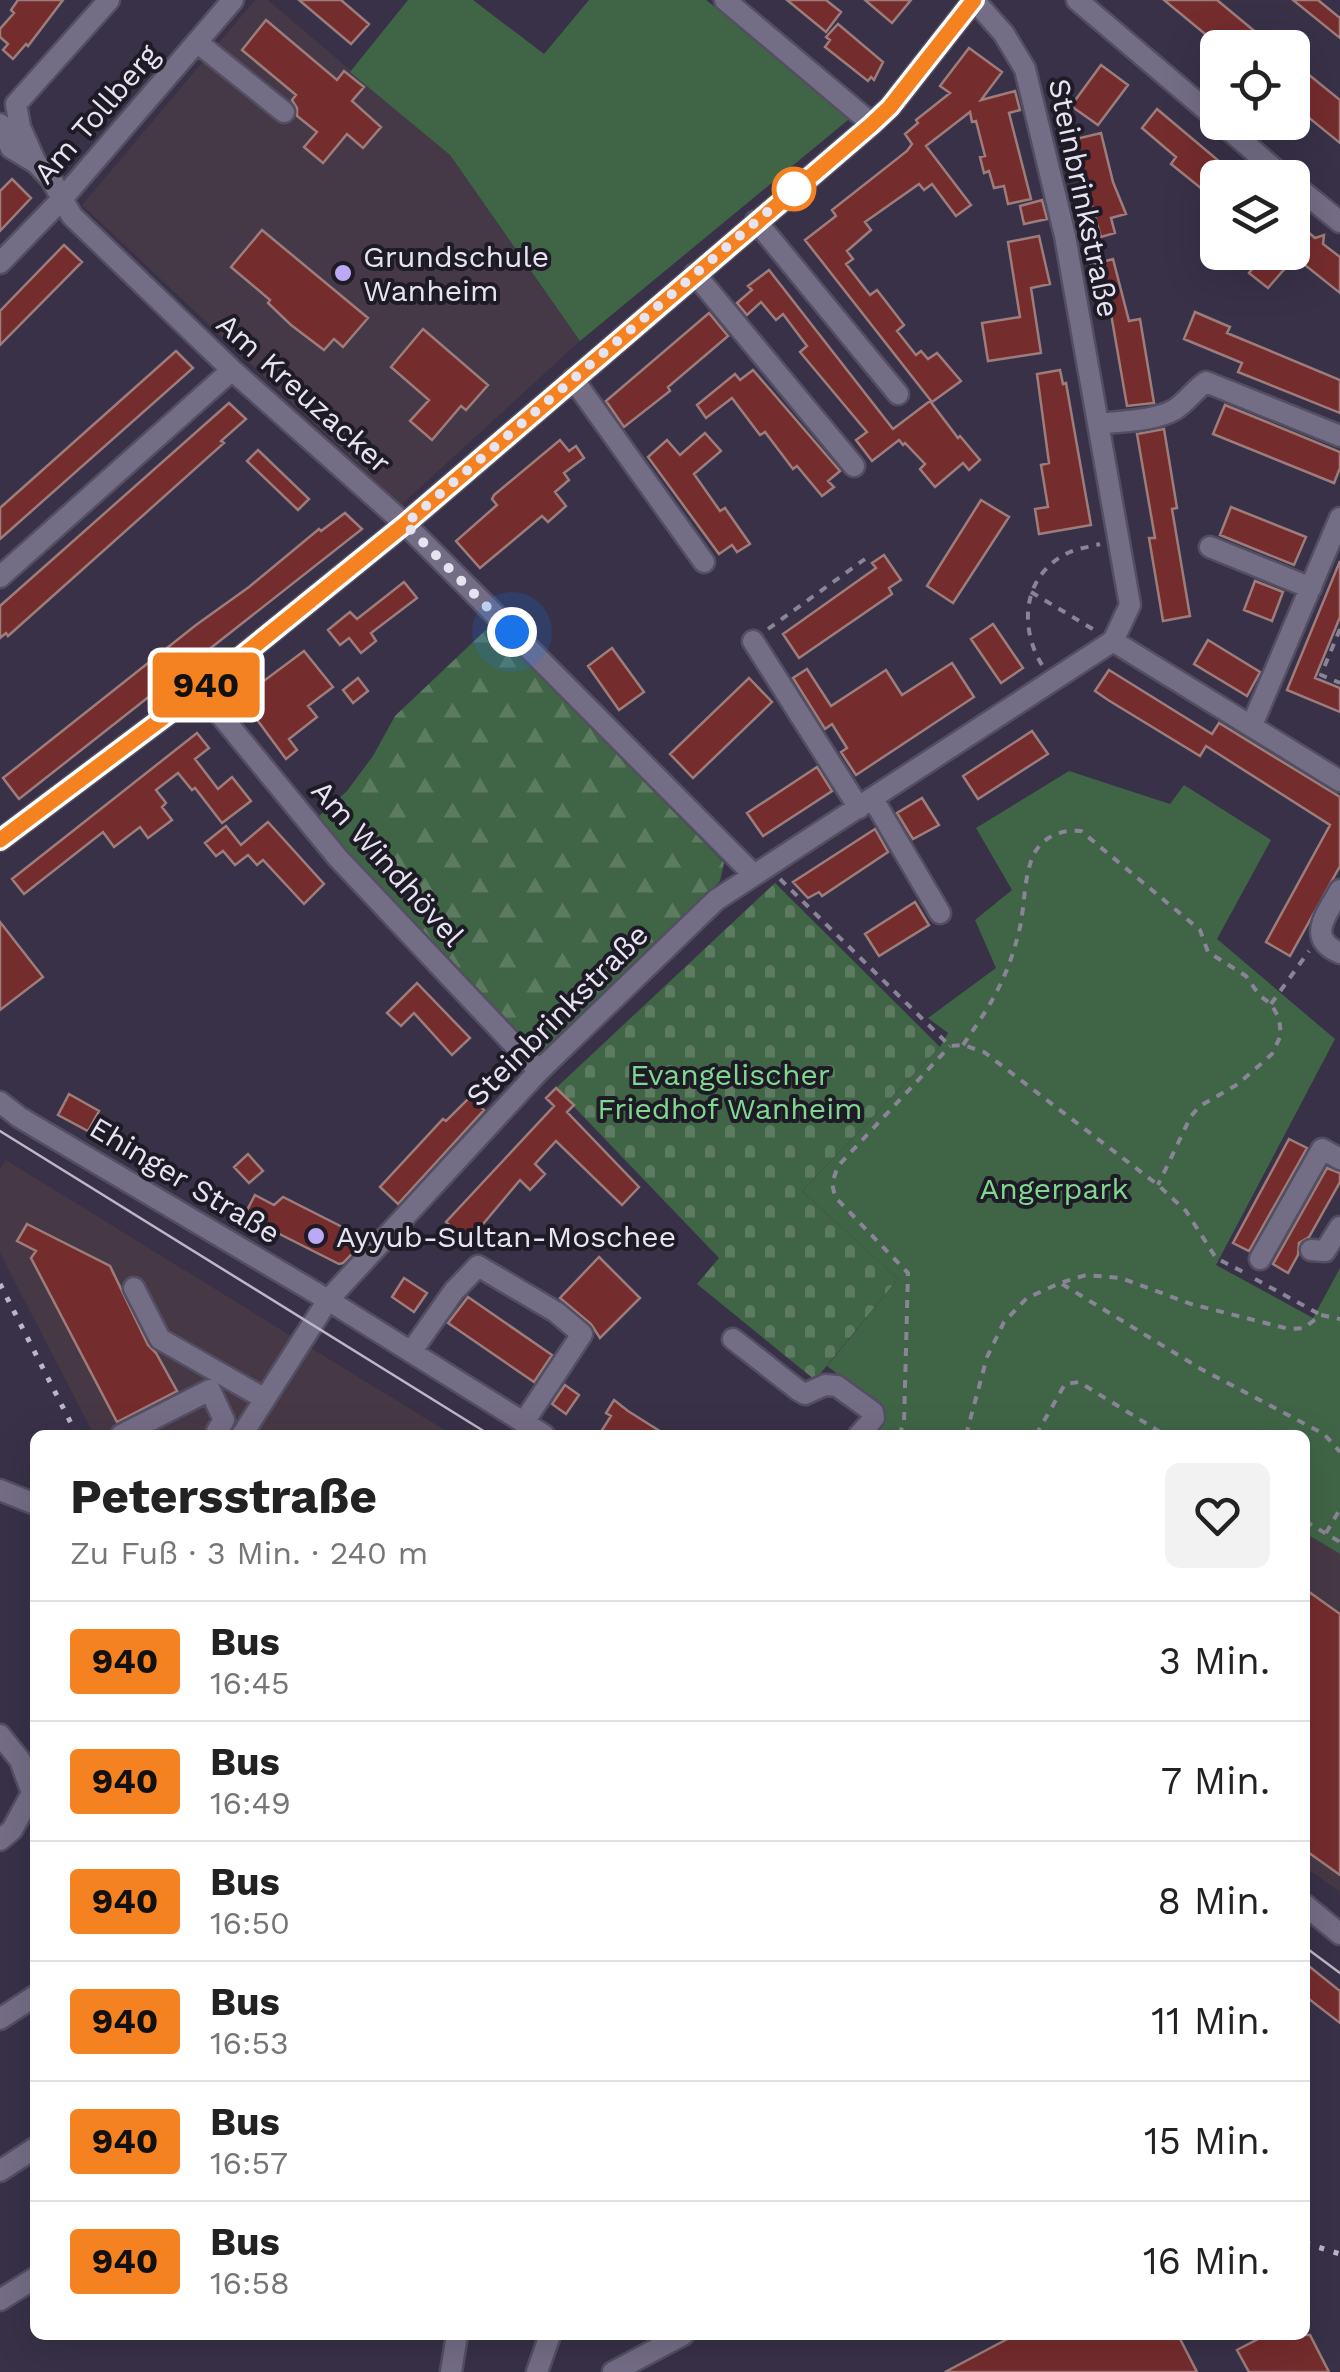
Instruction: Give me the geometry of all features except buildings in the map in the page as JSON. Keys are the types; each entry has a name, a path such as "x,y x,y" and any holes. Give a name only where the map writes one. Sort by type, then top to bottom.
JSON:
{"street":[{"path":"8,106 109,0"},
{"name":"Am Tollberg","path":"0,263 62,199 233,0"},
{"path":"725,0 872,124"},
{"path":"0,840 200,690 405,524 872,124 890,107 974,0"},
{"name":"Steinbrinkstraße","path":"245,1430 328,1300 539,1071 716,900 1113,641 1130,604 1065,236 1025,70 1004,34 974,0"},
{"path":"1078,0 1200,105"},
{"path":"198,43 284,112"},
{"name":"Am Kreuzacker","path":"8,106 36,163"},
{"name":"Am Kreuzacker","path":"0,124 11,148 36,163 51,179 72,216 232,370 405,524 760,870"},
{"path":"1241,140 1264,160"},
{"path":"1310,198 1340,222"},
{"path":"756,221 898,394"},
{"path":"695,274 854,466"},
{"path":"0,576 232,370"},
{"path":"573,379 704,562"},
{"path":"1099,424 1166,414 1206,382 1340,436"},
{"path":"1252,724 1340,518"},
{"path":"1210,547 1311,588"},
{"path":"752,640 940,913"},
{"path":"1113,641 1340,781"},
{"name":"Am Windhövel","path":"200,690 338,858 539,1071"},
{"path":"1340,890 1320,926 1322,940 1340,953"},
{"name":"Ehinger Straße","path":"0,1102 536,1430"},
{"path":"1260,1258 1322,1149 1340,1159"},
{"path":"1311,1250 1326,1251 1340,1227"},
{"path":"411,1352 445,1303 478,1266 532,1297 582,1334 524,1422"},
{"path":"134,1288 160,1339 266,1399"},
{"path":"734,1339 805,1394 825,1385 837,1386 873,1412 874,1418 863,1430"},
{"path":"132,1430 210,1390 224,1420 218,1430"},
{"path":"0,1490 30,1502"},
{"path":"0,1735 20,1760 30,1787"},
{"path":"0,1840 12,1830 30,1796"},
{"path":"1310,1909 1340,1934"},
{"path":"0,2019 30,1999"},
{"path":"0,2171 30,2151"},
{"path":"0,2300 30,2281"},
{"path":"451,2372 456,2340"},
{"path":"537,2372 548,2340"},
{"path":"613,2372 674,2340"}],"path":[{"path":"1053,682 1028,634 1026,619 1032,592 1041,575 1072,551 1119,540"},
{"path":"752,640 866,559"},
{"path":"1032,592 1113,641"},
{"path":"1340,630 1320,675 1340,683"},
{"path":"963,1045 1000,991 1020,929 1033,854 1044,840 1068,829 1082,831 1200,930 1208,952 1246,976 1279,1018 1281,1035 1272,1054 1238,1084 1200,1106 1191,1116 1158,1185"},
{"path":"760,870 950,1046"},
{"path":"1270,1004 1322,940"},
{"path":"900,1430 904,1423 908,1273 835,1197 832,1183 838,1166 950,1046 963,1045 984,1052 1158,1185 1186,1211 1216,1258 1321,1315 1340,1319"},
{"path":"967,1430 987,1357 1004,1322 1026,1298 1060,1283 1086,1275 1121,1278 1191,1304 1289,1329 1304,1328 1321,1315"},
{"path":"1060,1283 1200,1369 1324,1434 1340,1452"},
{"path":"1039,1430 1064,1384 1079,1382 1157,1430"},
{"path":"1326,1533 1340,1509"},
{"path":"1310,1524 1340,1542"}],"shaded area":[{"name":"Grundschule Wanheim","path":"255,0 268,0 450,155 580,341 401,505 82,205"},
{"path":"6,1160 445,1430 91,1430 0,1253 0,1169"},
{"path":"1310,1536 1340,1554 1340,1892 1310,1871"}],"green space":[{"path":"408,0 473,0 544,54 589,0 706,0 854,115 580,341 450,155 350,72"},
{"path":"491,625 724,863 720,881 537,1057 454,973 317,818 347,791 373,756 395,716"},
{"name":"Angerpark","path":"1069,771 1170,804 1184,785 1271,840 1217,939 1335,1039 1216,1265 1313,1318 1340,1268 1340,1554 1310,1536 1310,1430 868,1430 882,1407 827,1366 898,1279 802,1191 940,1047 948,1033 928,1018 996,968 975,920 1012,890 976,828"},
{"name":"Evangelischer Friedhof Wanheim","path":"775,883 940,1047 802,1191 898,1279 815,1380 697,1284 719,1258 556,1088"}],"tram line":[{"path":"0,1131 482,1430"},
{"path":"1310,1951 1340,1973"}],"railway":[{"path":"0,1284 74,1430"},
{"path":"1310,2245 1340,2254"}],"bus line":[{"name":"940","path":"0,840 200,690 405,524 872,124 890,107 974,0"}],"place":[{"name":"Grundschule Wanheim","path":"343,273"},
{"name":"Ayyub-Sultan-Moschee","path":"316,1236"}],"route":[{"path":"512,632 405,524 794,189"}]}
